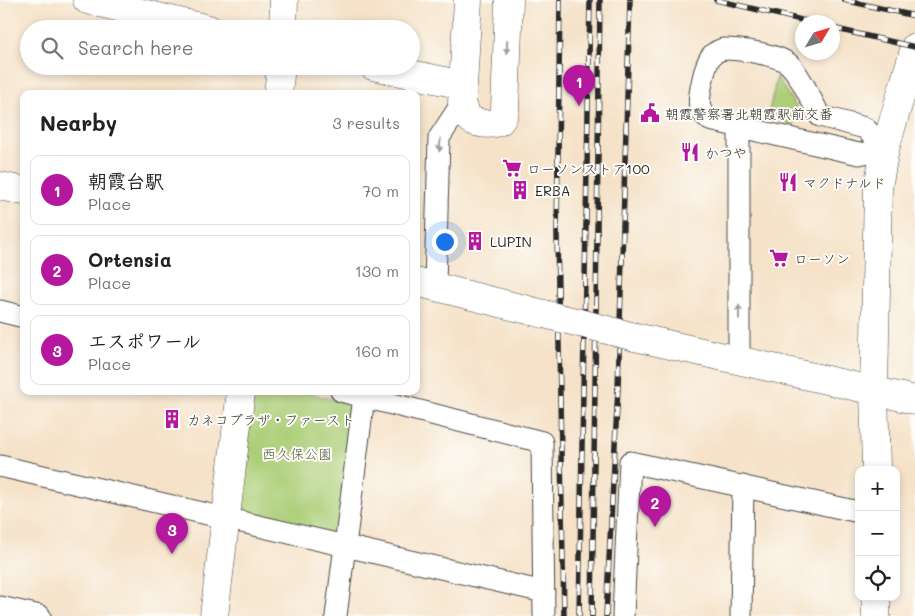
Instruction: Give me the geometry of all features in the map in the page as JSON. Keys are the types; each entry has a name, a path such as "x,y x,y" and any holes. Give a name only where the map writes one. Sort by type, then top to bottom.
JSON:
{"street":[{"path":"86,0 171,20"},
{"path":"283,20 284,0"},
{"path":"468,0 462,94 464,111 469,118 476,122 493,123 499,121 505,110 509,0"},
{"path":"723,49 736,49 773,57 790,65 820,116 865,128 885,149 859,154 710,120 704,116 699,103 706,65 710,57 723,49"},
{"path":"876,466 874,390 878,187 885,149 914,59"},
{"path":"278,90 280,75"},
{"path":"402,75 462,94"},
{"path":"462,94 439,138 426,284 635,337 915,400"},
{"path":"796,140 809,134 820,116"},
{"path":"739,128 739,360"},
{"path":"0,186 20,191"},
{"path":"0,311 20,316"},
{"path":"214,616 240,395"},
{"path":"356,395 542,442 544,616"},
{"path":"336,616 364,397"},
{"path":"624,616 630,462 855,511"},
{"path":"0,466 544,592"},
{"path":"741,616 743,486"},
{"path":"876,601 876,616"},
{"path":"0,607 40,616"}],"green space":[{"path":"777,77 798,110 799,119 793,124 767,119"},
{"name":"西久保公園","path":"253,395 316,395 355,406 339,528 329,535 244,515 239,505"}],"railway":[{"path":"560,0 557,235 564,616"},
{"path":"579,616 590,0"},
{"path":"592,616 600,0"},
{"path":"606,616 618,388 630,0"},
{"path":"716,0 795,18"},
{"path":"844,0 915,16"},
{"path":"840,30 915,47"}],"place":[{"name":"朝霞台駅","path":"579,106"},
{"name":"朝霞警察署北朝霞駅前交番","path":"650,113"},
{"name":"かつや","path":"690,152"},
{"name":"ローソンストア100","path":"512,168"},
{"name":"マクドナルド","path":"788,182"},
{"name":"ERBA","path":"520,190"},
{"name":"LUPIN","path":"475,241"},
{"name":"ローソン","path":"779,258"},
{"name":"カネコプラザ・ファースト","path":"172,419"},
{"name":"Ortensia","path":"655,527"},
{"name":"エスポワール","path":"172,554"}]}
